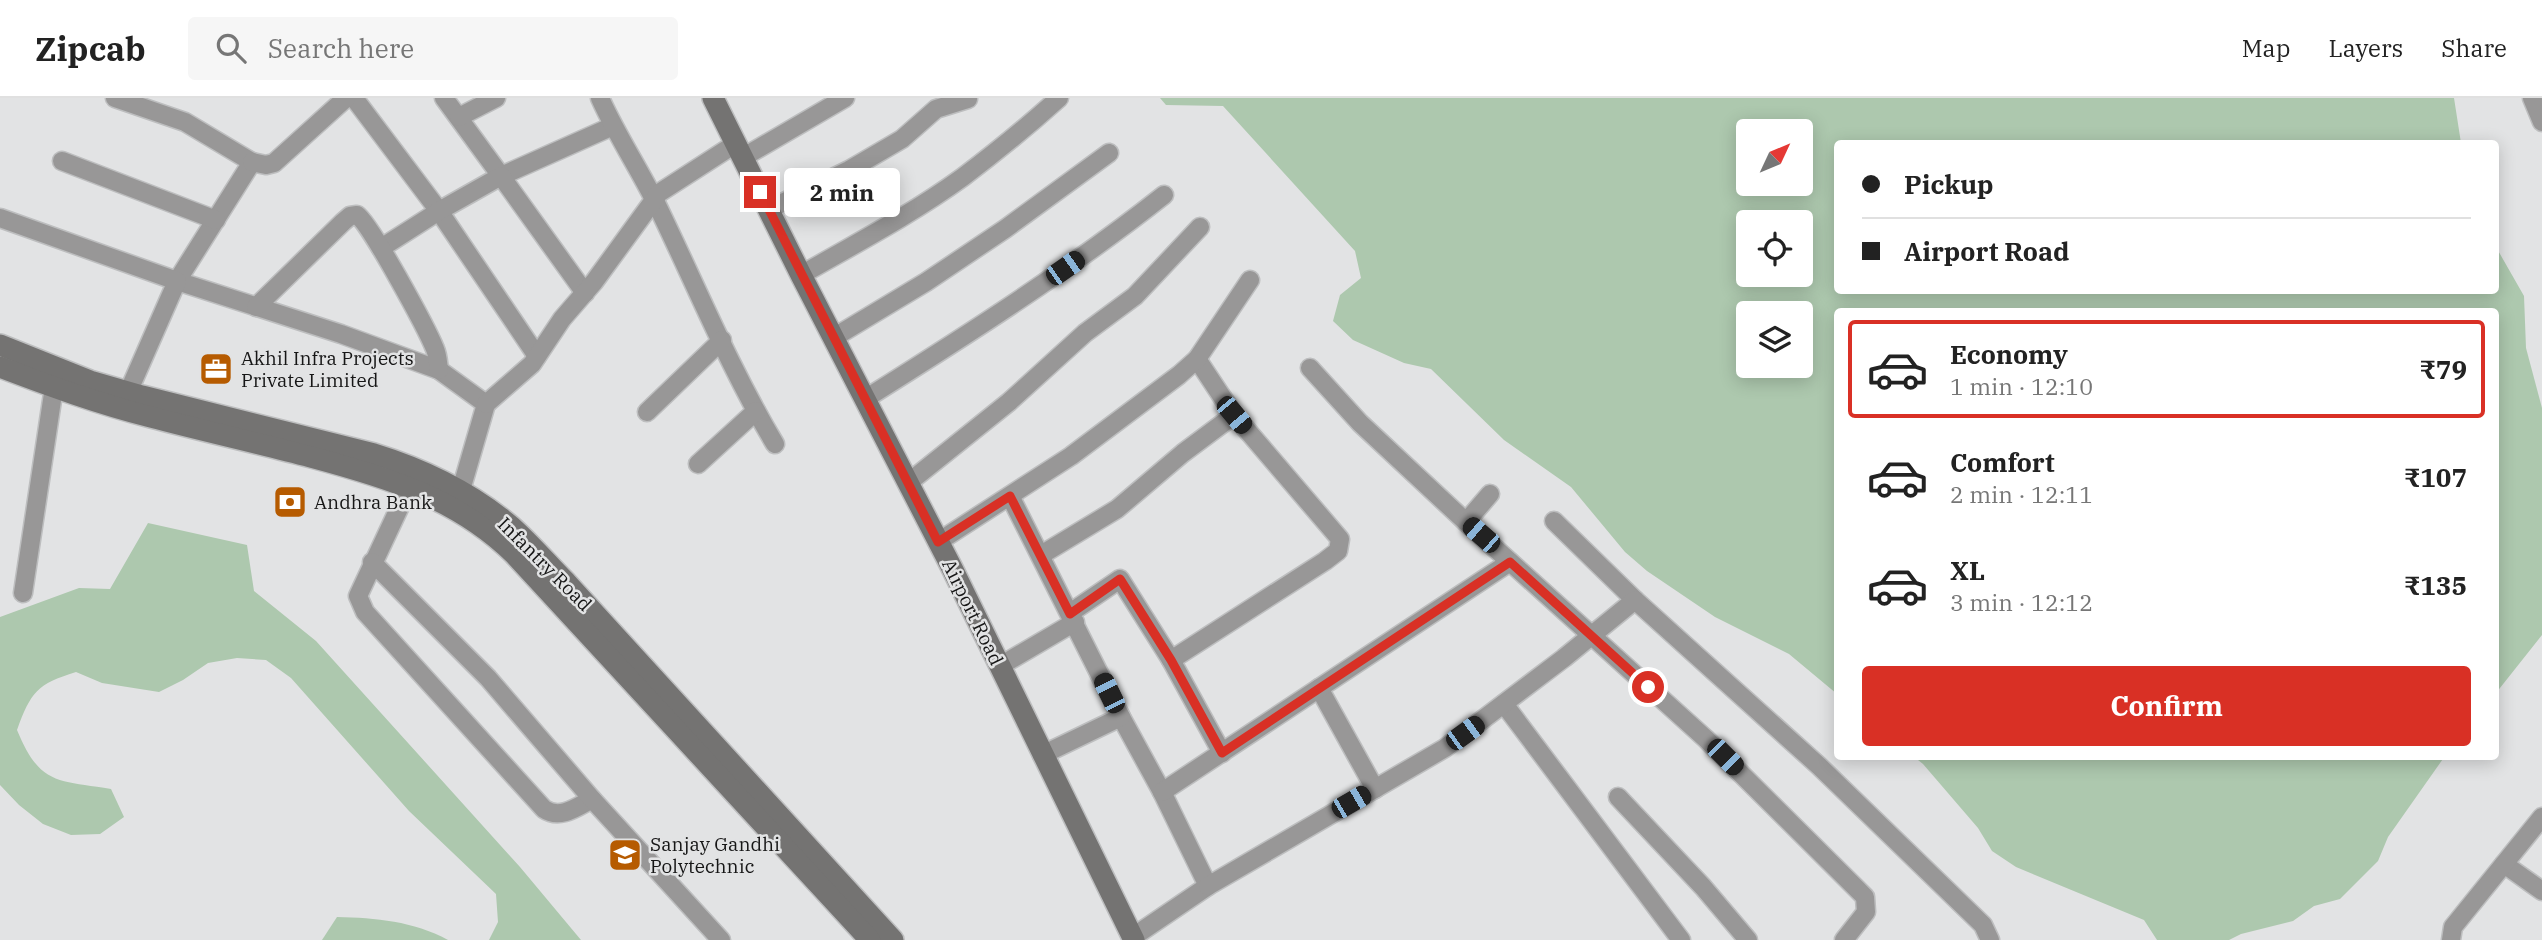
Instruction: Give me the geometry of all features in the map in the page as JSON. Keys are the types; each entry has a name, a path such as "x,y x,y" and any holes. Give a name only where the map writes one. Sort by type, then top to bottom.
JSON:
{"street":[{"path":"115,98 145,103 184,122 252,162 267,165 274,163 345,98"},
{"path":"354,98 439,211 537,356"},
{"path":"444,98 585,293"},
{"path":"459,117 496,98"},
{"path":"600,98 612,126 654,200 756,411 775,444"},
{"name":"Airport Road","path":"713,98 938,542 1134,938"},
{"path":"461,490 486,404 532,364 562,319 585,293 659,193 845,98"},
{"path":"801,275 900,219 961,178 1015,137 1059,98"},
{"path":"2532,98 2542,122"},
{"path":"768,209 849,170 902,139 936,109 968,99"},
{"path":"381,248 439,211 502,176 612,126"},
{"path":"833,338 983,244 1109,153"},
{"path":"62,161 216,220"},
{"path":"124,400 177,281 252,162"},
{"path":"865,400 976,329 1099,245 1164,195"},
{"path":"256,307 351,216 357,215 362,218 381,248 435,348 439,370"},
{"path":"0,218 439,370 486,404"},
{"path":"908,483 1009,402 1085,333 1135,296 1200,227"},
{"path":"938,542 1071,456 1197,359 1250,280"},
{"path":"647,412 722,340"},
{"name":"Infantry Road","path":"0,345 90,381 124,400"},
{"path":"1171,660 1338,551 1340,539 1234,415 1197,359"},
{"name":"Infantry Road","path":"0,367 54,387 124,400 261,444 372,474 411,476 461,490 515,529 566,582 893,940"},
{"path":"1310,368 1341,403 1466,522 1706,738 1857,888 1865,897 1866,912 1844,940"},
{"path":"23,593 54,387"},
{"path":"698,464 756,411"},
{"path":"1041,555 1117,509 1182,453 1234,415"},
{"path":"411,476 358,596 365,612 544,809 552,814 559,814 592,799"},
{"name":"Infantry Road","path":"411,476 432,496 481,525 514,554 870,940"},
{"path":"1466,522 1490,494"},
{"path":"1010,496 1121,717 1163,792 1208,886"},
{"path":"1554,521 1635,600 1819,766 1983,926 1990,940"},
{"path":"372,562 488,678 592,799 721,940"},
{"path":"1163,792 1510,562"},
{"path":"999,666 1072,618 1120,579 1171,660 1222,753"},
{"path":"1134,938 1208,886 1445,747 1635,600"},
{"path":"1319,688 1375,789"},
{"path":"1504,704 1681,940"},
{"path":"1042,755 1121,717"},
{"path":"1618,797 1703,887 1748,940"},
{"path":"2451,940 2453,927 2542,817"},
{"path":"2504,864 2542,891"}],"green space":[{"path":"1160,98 2454,98 2461,140 1834,140 1834,294 2499,294 2499,252 2524,296 2526,348 2542,408 2542,635 2499,689 2499,308 1834,308 1834,692 1789,654 1715,617 1647,571 1625,552 1571,487 1504,440 1431,369 1404,363 1353,340 1333,321 1340,295 1361,278 1355,251 1223,106 1166,105"},
{"path":"148,523 247,545 254,591 316,641 520,867 581,940 489,940 498,922 496,894 409,811 291,678 266,660 237,658 208,663 159,692 102,683 76,672 52,681 32,698 17,730 25,748 34,762 53,777 111,789 124,817 100,834 71,835 43,824 19,805 0,785 0,617 79,588 110,589"},
{"path":"1918,760 2442,760 2388,837 2378,861 2340,899 2314,906 2293,921 2241,934 2229,940 2157,940 2144,920 2016,867 1992,851 1978,828"},
{"path":"337,917 394,922 448,940 322,940"}],"place":[{"name":"Akhil Infra Projects Private Limited","path":"216,369"},
{"name":"Andhra Bank","path":"290,502"},
{"name":"Sanjay Gandhi Polytechnic","path":"625,855"}],"route":[{"path":"760,192 938,542 1010,496 1070,614 1120,579 1171,660 1222,753 1510,562 1648,687"}]}
